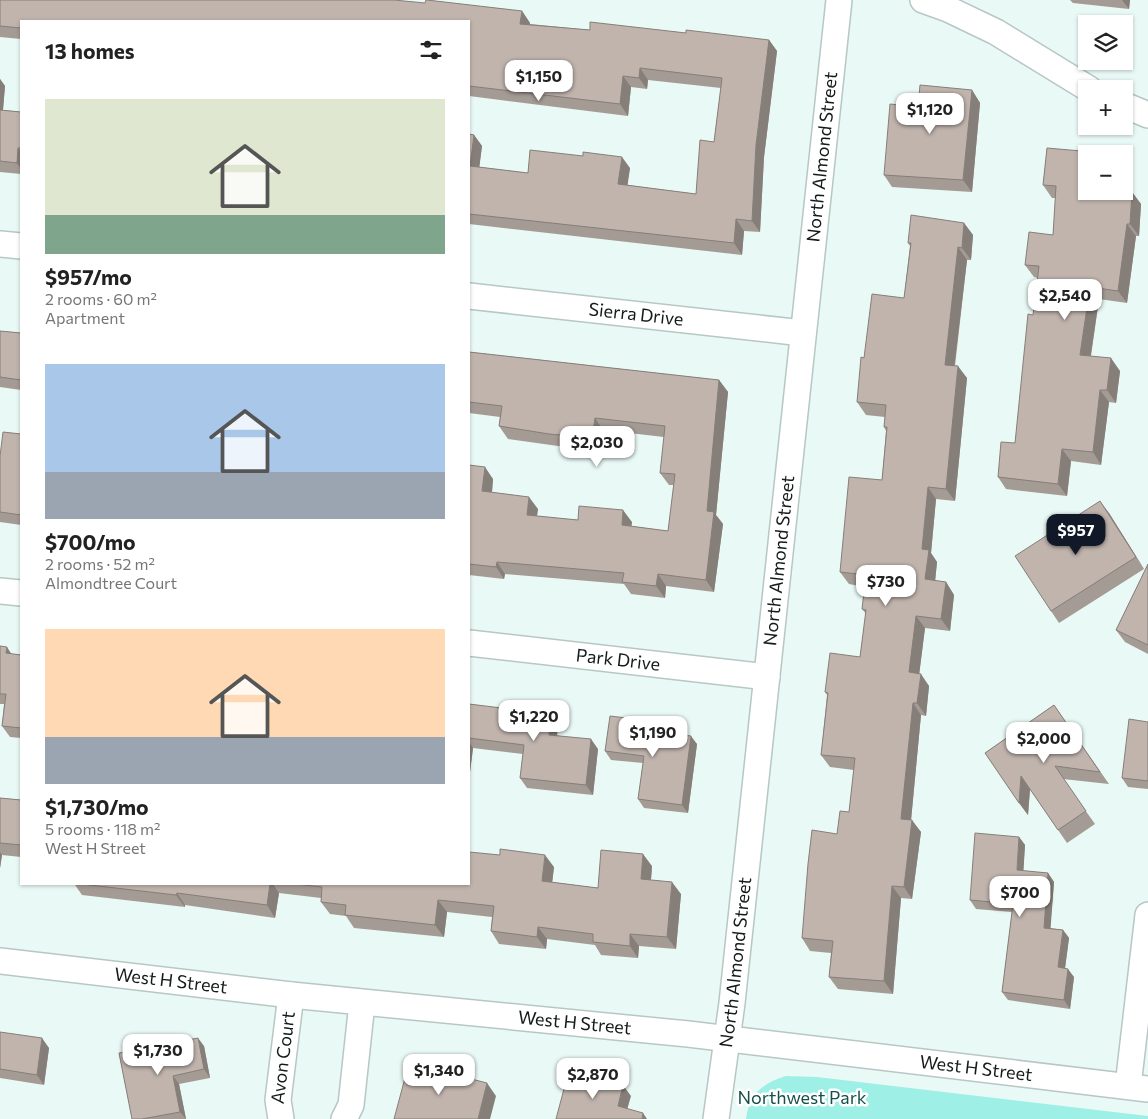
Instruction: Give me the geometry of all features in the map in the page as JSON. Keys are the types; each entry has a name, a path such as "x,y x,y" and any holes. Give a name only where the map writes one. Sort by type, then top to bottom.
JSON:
{"street":[{"name":"North Almond Street","path":"716,1119 728,1038 839,0"},
{"path":"923,0 948,9 996,32 1078,82"},
{"path":"1133,109 1148,115"},
{"path":"0,244 20,246"},
{"name":"Sierra Drive","path":"470,296 803,333"},
{"path":"0,590 20,593"},
{"name":"Park Drive","path":"470,643 767,677"},
{"path":"1138,1088 1148,915"},
{"name":"West H Street","path":"0,961 362,1003 728,1038 1138,1088"},
{"name":"Avon Court","path":"281,1119 278,1100 291,995"},
{"path":"344,1119 351,1105 362,1003"}],"green space":[{"name":"Northwest Park","path":"786,1076 817,1077 1148,1116 1148,1119 746,1119 754,1096 770,1082"}],"building":[{"path":"0,0 394,0 425,3 427,0 522,11 520,24 590,30 590,22 686,33 686,30 769,40 756,145 752,221 736,219 734,243 470,214 470,166 528,173 530,150 583,156 583,152 622,157 618,184 696,194 700,140 714,142 722,78 640,68 639,78 623,76 620,104 470,86 470,20 20,20 20,28 0,26"},
{"path":"920,85 972,90 963,180 884,175 890,104 918,107"},
{"path":"0,110 20,112 20,148 18,148 17,163 0,161"},
{"path":"470,134 474,135 470,166"},
{"path":"1047,148 1078,151 1078,200 1132,200 1130,224 1127,224 1118,291 1090,287 1080,355 1111,358 1107,390 1100,390 1093,452 1062,449 1058,484 998,477 1001,442 1015,443 1028,314 1033,315 1039,266 1025,265 1029,232 1053,235 1056,186 1043,185"},
{"path":"911,215 964,223 962,248 958,247 945,365 958,366 946,489 928,487 922,549 929,550 925,579 946,582 941,619 916,616 909,672 921,674 917,703 913,703 901,819 912,820 904,887 892,886 884,981 829,977 833,941 802,938 812,830 837,834 840,811 849,812 855,758 821,755 828,693 825,692 830,653 860,657 866,610 862,609 866,575 840,572 849,477 882,480 887,427 884,427 886,405 857,402 861,357 864,358 872,294 904,298 911,243 908,243"},
{"path":"0,331 20,333 20,380 0,377"},
{"path":"470,352 719,380 707,511 714,512 706,580 658,574 656,586 622,582 624,573 497,562 496,567 470,564 470,465 485,467 482,491 529,497 527,515 578,520 579,506 623,510 622,525 668,531 675,474 660,473 665,426 595,418 592,438 549,434 499,426 502,406 470,402"},
{"path":"3,432 20,434 20,515 0,512 0,456"},
{"path":"1100,501 1136,557 1051,611 1015,556"},
{"path":"1148,564 1148,645 1116,630"},
{"path":"0,646 7,647 6,653 20,655 20,728 2,726 6,694 0,694"},
{"path":"470,704 518,710 518,704 552,709 549,735 591,739 586,785 520,778 524,745 470,738"},
{"path":"1054,705 1100,772 1055,766 1086,811 1058,830 1021,776 1019,803 985,753"},
{"path":"610,716 643,720 641,730 691,736 682,805 638,799 644,756 605,751"},
{"path":"1129,719 1148,722 1148,781 1122,778"},
{"path":"0,798 20,800 20,845 0,843"},
{"path":"975,833 1019,837 1017,870 1048,873 1044,928 1063,930 1058,967 1068,969 1064,1000 1002,992 1013,904 970,900"},
{"path":"500,849 545,855 542,881 598,888 601,850 643,854 641,879 672,882 667,937 630,934 630,946 593,942 593,934 538,927 537,937 491,931 494,906 438,900 435,925 345,915 346,905 321,902 322,887 304,885 470,885 470,852 500,855"},
{"path":"90,885 270,885 267,905 177,893 176,895"},
{"path":"0,1032 42,1038 37,1075 0,1069"},
{"path":"198,1038 204,1069 173,1076 180,1112 132,1119 119,1053"},
{"path":"409,1063 487,1083 478,1119 394,1119"},
{"path":"569,1070 623,1085 618,1106 643,1113 642,1119 556,1119"}]}
